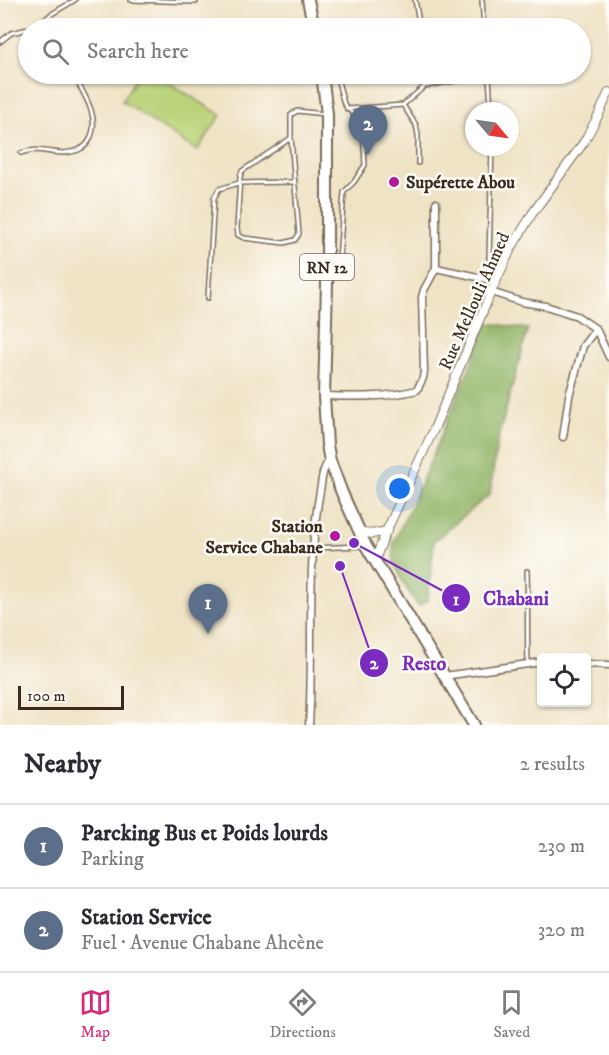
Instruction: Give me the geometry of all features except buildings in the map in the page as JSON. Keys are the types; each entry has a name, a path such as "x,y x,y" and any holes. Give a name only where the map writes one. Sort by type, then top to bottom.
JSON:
{"main road":[{"path":"308,0 312,18"},
{"name":"RN 12","path":"323,84 327,114 327,284 324,396 330,461 342,494 366,546 474,725"}],"street":[{"name":"Rue Mellouli Ahmed","path":"377,564 386,533 434,429 511,249 532,214 584,142 609,92"},
{"path":"324,396 380,397 417,390 424,371 422,297 436,268 436,203"},
{"path":"436,268 498,277"},
{"path":"491,292 577,316 596,329 609,357"},
{"path":"562,437 569,396 583,346 596,329"},
{"path":"309,725 310,601 313,548 325,466 330,461"},
{"path":"359,531 372,534 386,533"},
{"path":"366,546 386,533"},
{"path":"443,676 537,663"},
{"path":"591,664 609,665"}],"lane":[{"path":"47,18 75,0"},
{"path":"131,0 196,2"},
{"path":"415,0 418,18"},
{"path":"482,0 483,18"},
{"path":"0,42 11,33 18,31"},
{"path":"21,153 31,149 60,153 71,152 82,149 88,144 94,132 93,117 78,84"},
{"path":"327,284 339,260 344,192 354,182 364,165 363,129 359,120 347,109 338,84"},
{"path":"347,109 404,105 425,86 436,84"},
{"path":"489,84 490,102"},
{"path":"404,105 416,125 418,163"},
{"path":"291,138 242,171 239,183 238,235 244,238 284,243 295,240 298,234 291,115 297,111 327,114"},
{"path":"492,156 489,257 498,277"},
{"path":"208,297 214,198 219,189 239,183 295,182"},
{"path":"313,548 366,546"},
{"path":"527,571 528,664"}],"green space":[{"path":"132,84 171,84 221,115 197,151 122,101"},
{"path":"488,323 528,329 497,442 490,494 434,541 428,600 418,606 394,563 393,544 417,493"}],"place":[{"name":"Station Service","path":"368,155"},
{"name":"Supérette Abou","path":"394,182"},
{"name":"Station Service Chabane","path":"335,536"},
{"name":"Chabani","path":"354,543"},
{"name":"Resto","path":"340,566"},
{"name":"Parcking Bus et Poids lourds","path":"208,634"}]}
